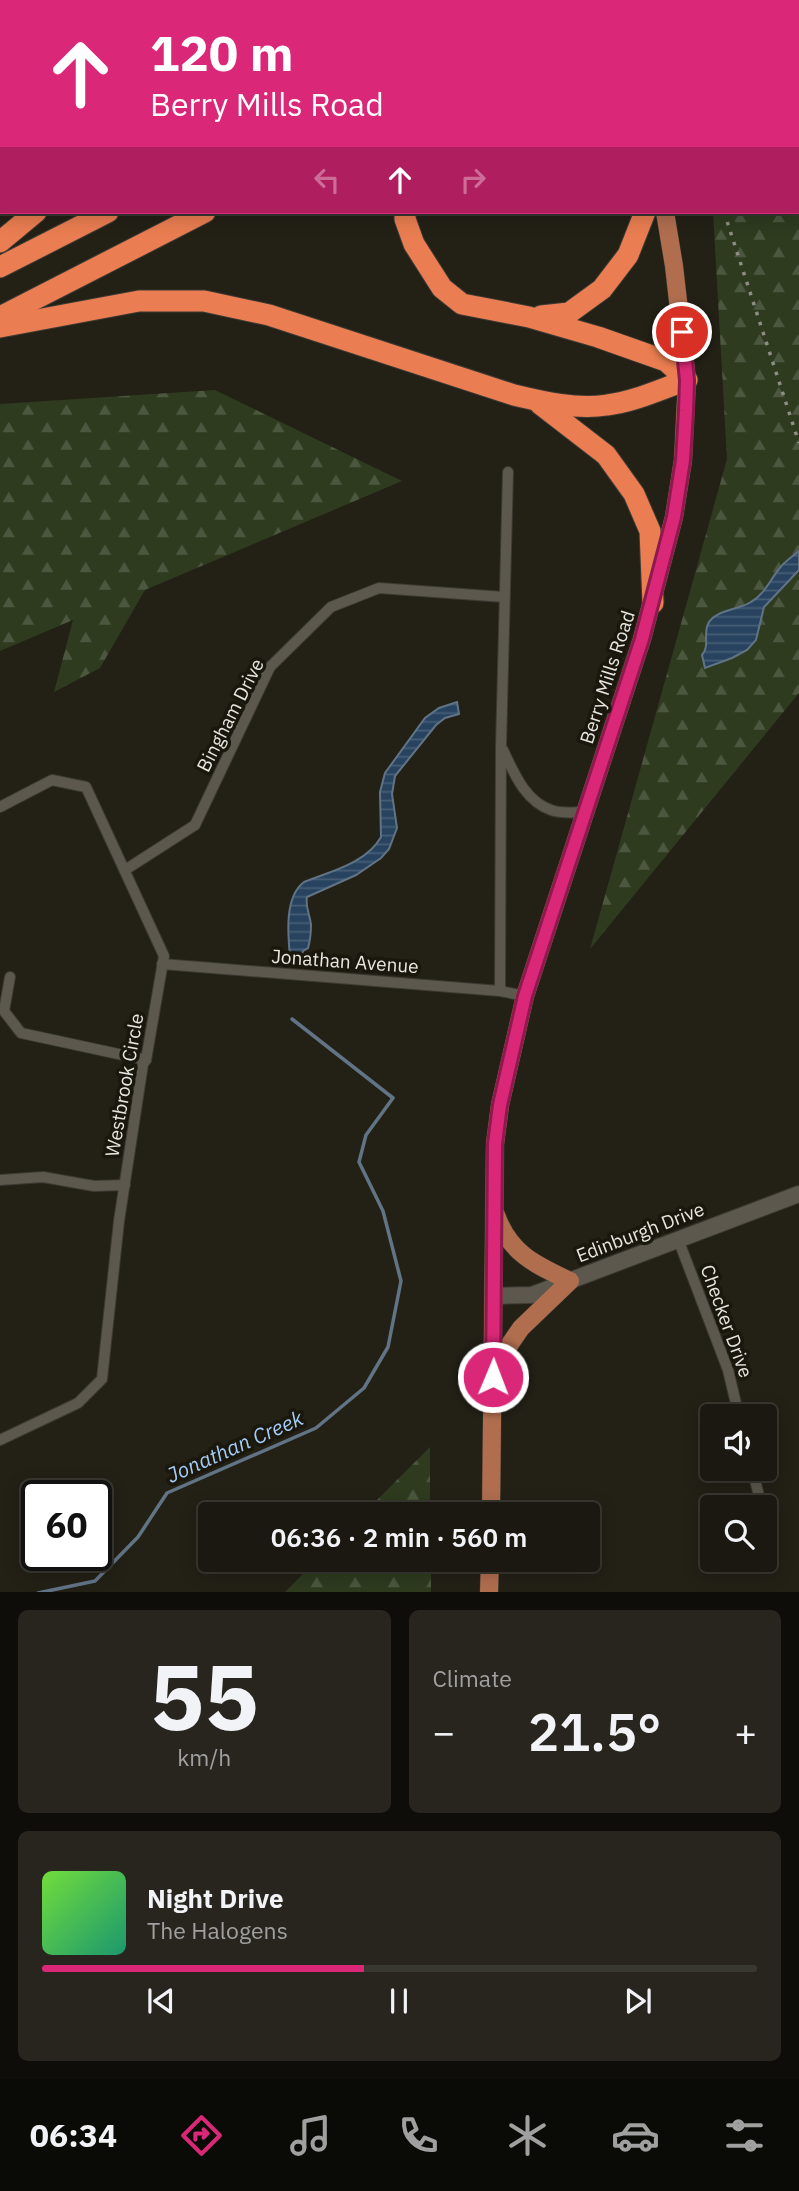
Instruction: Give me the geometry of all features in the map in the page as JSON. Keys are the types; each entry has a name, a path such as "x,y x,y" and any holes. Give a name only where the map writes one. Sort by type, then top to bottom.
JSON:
{"highway":[{"path":"0,242 34,214"},
{"path":"0,267 104,214"},
{"path":"0,317 201,214"},
{"path":"0,327 139,301 204,301 269,315 536,400 576,406 607,405 687,380 666,361 598,337 529,317 463,303 442,288 414,244 405,214"},
{"path":"529,317 569,313 602,289 628,255 644,214"},
{"path":"536,400 606,455 634,495 650,531 653,603"}],"main road":[{"name":"Berry Mills Road","path":"491,1502 495,1144 500,1105 525,996 653,603 674,517 683,460 687,380 665,214"},
{"path":"493,1377 521,1328 570,1281 534,1264 519,1253 501,1228 494,1210"},
{"path":"489,1592 490,1572"}],"street":[{"path":"500,991 501,746 508,472"},
{"name":"Bingham Drive","path":"125,870 195,825 270,667 331,607 379,588 504,597"},
{"path":"501,746 516,778 531,798 552,811 584,812"},
{"name":"Westbrook Circle","path":"0,807 52,780 86,787 164,956 146,1060 143,1064 119,1221 102,1379 78,1403 0,1440"},
{"name":"Jonathan Avenue","path":"162,964 500,991 525,996"},
{"path":"10,977 4,1012 22,1033 146,1060"},
{"path":"0,1180 43,1177 94,1186 125,1185"},
{"name":"Edinburgh Drive","path":"494,1296 532,1295 799,1194"},
{"name":"Checker Drive","path":"678,1240 729,1370 736,1404"}],"green space":[{"path":"713,214 799,214 799,693 590,949 727,459"},
{"path":"215,390 402,481 145,590 100,668 54,692 73,620 0,651 0,404"},
{"path":"430,1447 430,1502 375,1502"},
{"path":"305,1572 431,1572 431,1592 285,1592"}],"water":[{"path":"799,551 799,570 764,607 756,640 747,650 705,668 702,655 706,648 707,628 711,619 756,599 781,566"},
{"path":"457,702 459,714 445,718 436,725 395,776 392,794 397,828 389,849 381,858 356,875 307,897 311,925 308,948 303,951 302,957 290,957 290,907 298,889 304,882 357,860 375,846 381,837 380,792 385,773 425,718 439,708"}],"waterway":[{"name":"Jonathan Creek","path":"43,1592 95,1581 138,1537 167,1493 316,1428 364,1388 388,1347 401,1281 383,1211 359,1162 366,1135 393,1098 292,1019"}],"railway":[{"path":"725,214 799,443"}],"route":[{"path":"493,1377 495,1144 500,1105 525,996 642,639 674,517 683,460 686,411 687,380 682,332"}]}
